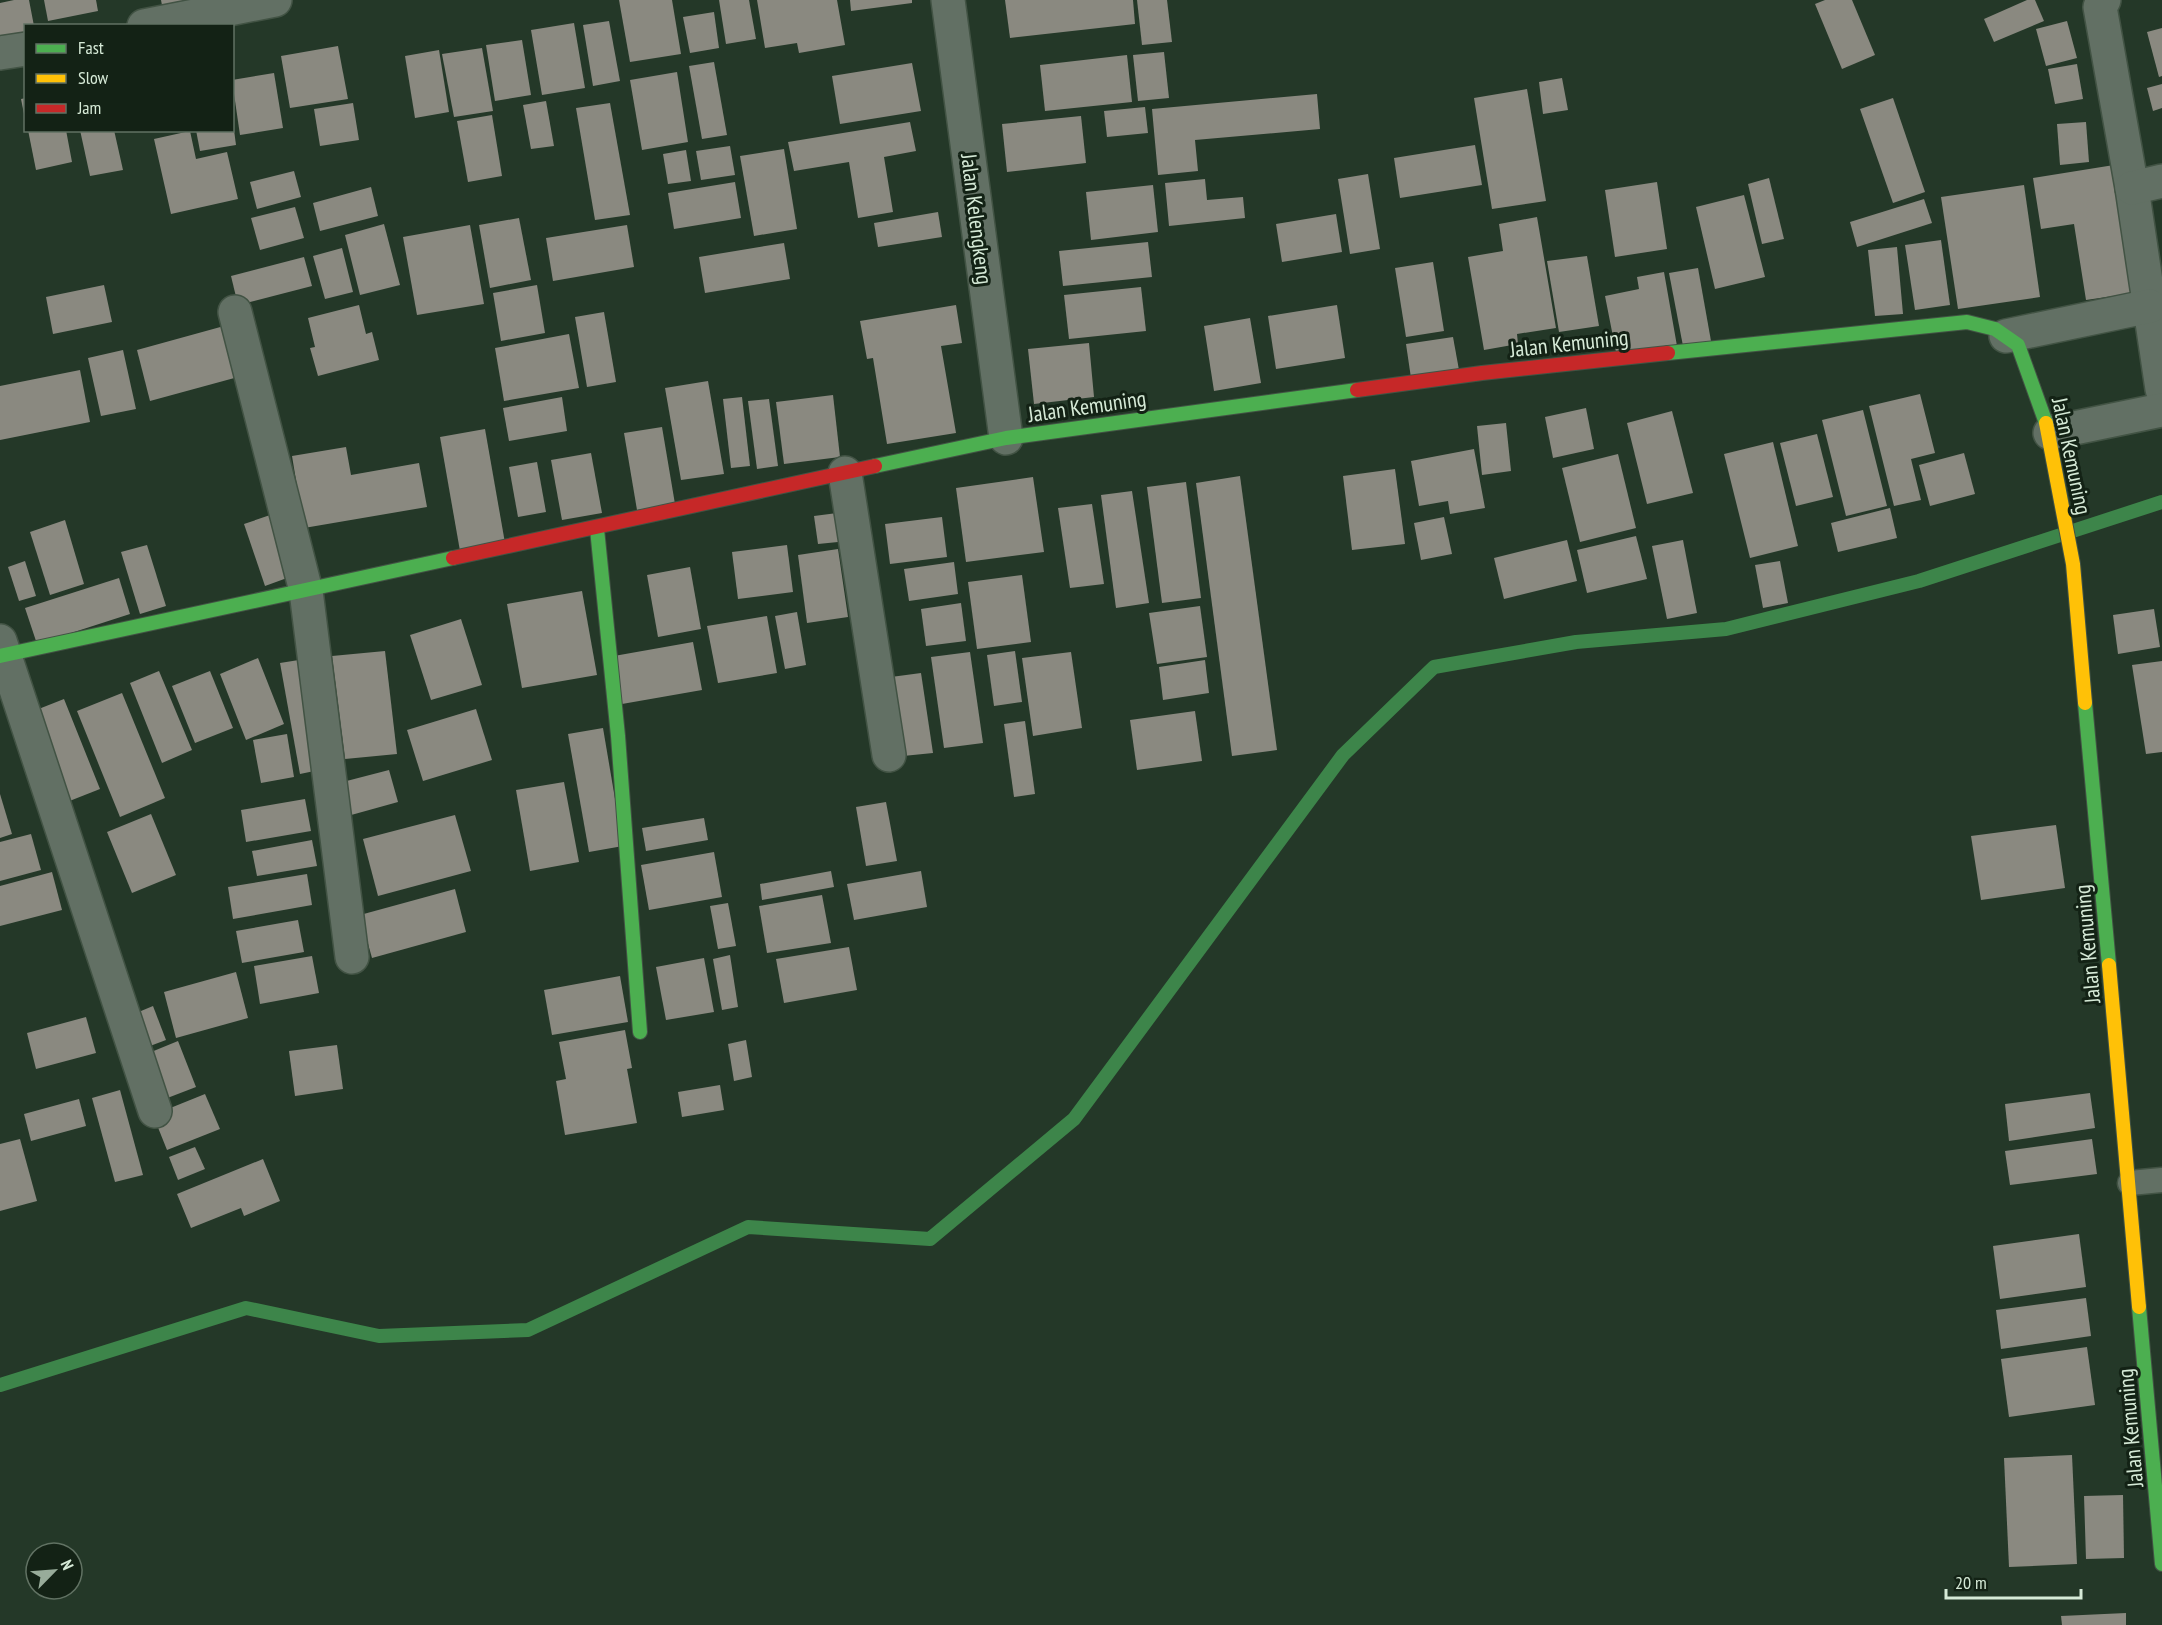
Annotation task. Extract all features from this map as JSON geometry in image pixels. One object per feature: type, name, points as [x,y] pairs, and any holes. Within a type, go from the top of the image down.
[{"type":"street","points":[[154,24],[275,0]]},
{"type":"street","name":"Jalan Kelengkeng","points":[[948,0],[1006,438]]},
{"type":"street","points":[[2104,0],[2100,7],[2147,185],[2150,306],[2162,389]]},
{"type":"street","points":[[0,53],[24,48]]},
{"type":"street","points":[[2006,336],[2150,306]]},
{"type":"street","points":[[235,312],[306,591],[352,957]]},
{"type":"street","name":"Jalan Kemuning","points":[[1,651],[306,591],[1006,438],[1482,373],[1967,322],[1995,328],[2018,345],[2050,433],[2060,502],[2073,564],[2130,1183],[2162,1564]]},
{"type":"street","points":[[2050,433],[2162,410]]},
{"type":"street","points":[[845,473],[889,755]]},
{"type":"street","points":[[597,529],[618,736],[640,1032]]},
{"type":"street","points":[[1,651],[155,1111]]},
{"type":"lane","points":[[2130,1183],[2162,1180]]},
{"type":"building","points":[[29,0],[34,24],[24,24],[24,42],[0,47],[0,3]]},
{"type":"building","points":[[44,0],[96,0],[98,11],[48,21]]},
{"type":"building","points":[[161,0],[201,0],[163,11]]},
{"type":"building","points":[[619,0],[672,0],[681,54],[630,62]]},
{"type":"building","points":[[719,0],[749,0],[756,39],[726,44]]},
{"type":"building","points":[[757,0],[837,0],[845,45],[799,53],[797,43],[765,48]]},
{"type":"building","points":[[850,0],[912,0],[912,3],[851,11]]},
{"type":"building","points":[[1005,0],[1133,0],[1135,24],[1010,38]]},
{"type":"building","points":[[1137,0],[1167,0],[1172,42],[1142,45]]},
{"type":"building","points":[[1825,0],[1852,0],[1875,55],[1842,69],[1815,4]]},
{"type":"building","points":[[2027,0],[2035,0],[2044,21],[1994,42],[1984,19]]},
{"type":"building","points":[[714,12],[719,48],[690,53],[683,17]]},
{"type":"building","points":[[609,21],[620,81],[593,86],[583,25]]},
{"type":"building","points":[[2067,21],[2077,58],[2046,66],[2036,29]]},
{"type":"building","points":[[574,23],[585,88],[542,95],[531,30]]},
{"type":"building","points":[[2162,28],[2162,76],[2159,77],[2147,32]]},
{"type":"building","points":[[522,40],[531,95],[495,101],[486,45]]},
{"type":"building","points":[[338,46],[348,99],[290,108],[281,56]]},
{"type":"building","points":[[482,48],[493,111],[454,117],[442,54]]},
{"type":"building","points":[[439,50],[449,112],[415,118],[405,56]]},
{"type":"building","points":[[1164,52],[1169,98],[1138,101],[1133,55]]},
{"type":"building","points":[[1127,55],[1132,102],[1045,111],[1040,65]]},
{"type":"building","points":[[714,62],[727,135],[702,139],[689,66]]},
{"type":"building","points":[[912,63],[921,111],[840,124],[832,76]]},
{"type":"building","points":[[2077,64],[2083,99],[2055,104],[2048,69]]},
{"type":"building","points":[[677,72],[688,142],[642,150],[630,80]]},
{"type":"building","points":[[274,73],[283,128],[240,135],[234,80]]},
{"type":"building","points":[[1562,78],[1568,110],[1543,114],[1539,82]]},
{"type":"building","points":[[2162,84],[2162,108],[2153,111],[2147,88]]},
{"type":"building","points":[[1527,89],[1546,201],[1492,209],[1474,98]]},
{"type":"building","points":[[1317,94],[1320,129],[1195,140],[1198,171],[1158,175],[1152,109]]},
{"type":"building","points":[[24,98],[24,114],[21,99]]},
{"type":"building","points":[[1893,98],[1925,192],[1893,203],[1860,109]]},
{"type":"building","points":[[546,101],[554,146],[531,149],[523,105]]},
{"type":"building","points":[[353,103],[359,140],[320,146],[314,109]]},
{"type":"building","points":[[610,103],[630,215],[595,220],[576,108]]},
{"type":"building","points":[[1145,107],[1148,133],[1107,137],[1104,111]]},
{"type":"building","points":[[492,115],[502,176],[468,182],[457,121]]},
{"type":"building","points":[[1081,116],[1086,163],[1007,172],[1002,124]]},
{"type":"building","points":[[910,122],[916,151],[884,157],[893,212],[858,218],[849,162],[794,171],[788,142]]},
{"type":"building","points":[[2086,122],[2089,162],[2060,165],[2057,124]]},
{"type":"building","points":[[234,130],[236,145],[200,151],[196,132],[234,132]]},
{"type":"building","points":[[28,132],[66,132],[72,162],[36,170]]},
{"type":"building","points":[[80,132],[114,132],[123,170],[90,176]]},
{"type":"building","points":[[190,132],[196,159],[227,152],[238,199],[171,214],[154,139]]},
{"type":"building","points":[[1475,145],[1482,185],[1400,198],[1394,158]]},
{"type":"building","points":[[730,146],[735,175],[701,180],[696,151]]},
{"type":"building","points":[[784,149],[797,229],[754,236],[740,156]]},
{"type":"building","points":[[686,150],[691,181],[668,184],[663,154]]},
{"type":"building","points":[[2114,165],[2134,293],[2086,300],[2074,224],[2041,229],[2033,178]]},
{"type":"building","points":[[294,171],[301,197],[257,209],[250,182]]},
{"type":"building","points":[[1368,174],[1380,249],[1350,254],[1338,179]]},
{"type":"building","points":[[1769,178],[1784,239],[1762,244],[1748,184]]},
{"type":"building","points":[[1205,179],[1207,200],[1243,197],[1245,218],[1169,226],[1165,183]]},
{"type":"building","points":[[735,182],[741,218],[674,229],[668,193]]},
{"type":"building","points":[[1657,182],[1667,249],[1615,257],[1605,190]]},
{"type":"building","points":[[1153,185],[1158,232],[1091,240],[1086,192]]},
{"type":"building","points":[[2024,185],[2040,297],[1958,309],[1941,197]]},
{"type":"building","points":[[371,187],[378,216],[320,231],[313,203]]},
{"type":"building","points":[[1744,195],[1765,277],[1715,289],[1696,207]]},
{"type":"building","points":[[1924,199],[1932,223],[1857,247],[1850,222]]},
{"type":"building","points":[[295,207],[304,238],[260,250],[251,218]]},
{"type":"building","points":[[938,212],[942,237],[878,247],[874,223]]},
{"type":"building","points":[[1336,214],[1342,252],[1282,262],[1276,224]]},
{"type":"building","points":[[1537,217],[1556,328],[1517,334],[1518,344],[1484,350],[1468,257],[1503,251],[1499,224]]},
{"type":"building","points":[[519,218],[531,280],[490,288],[479,225]]},
{"type":"building","points":[[384,224],[400,285],[360,295],[345,235]]},
{"type":"building","points":[[470,225],[484,304],[417,315],[403,237]]},
{"type":"building","points":[[627,225],[634,267],[553,281],[546,238]]},
{"type":"building","points":[[1941,240],[1950,305],[1915,310],[1905,245]]},
{"type":"building","points":[[1148,242],[1152,277],[1063,286],[1059,251]]},
{"type":"building","points":[[784,243],[790,279],[705,293],[699,257]]},
{"type":"building","points":[[1897,247],[1903,314],[1875,316],[1868,250]]},
{"type":"building","points":[[342,248],[353,292],[325,299],[313,256]]},
{"type":"building","points":[[1587,256],[1599,326],[1559,332],[1547,261]]},
{"type":"building","points":[[304,257],[312,286],[238,305],[231,276]]},
{"type":"building","points":[[1433,262],[1444,331],[1406,337],[1395,268]]},
{"type":"building","points":[[1698,268],[1711,341],[1683,346],[1669,273]]},
{"type":"building","points":[[1664,272],[1677,346],[1617,357],[1605,296],[1639,289],[1637,277]]},
{"type":"building","points":[[104,285],[112,322],[53,334],[46,297]]},
{"type":"building","points":[[537,285],[545,333],[501,341],[493,293]]},
{"type":"building","points":[[1141,287],[1146,331],[1069,339],[1064,295]]},
{"type":"building","points":[[359,305],[366,334],[372,332],[379,360],[318,376],[310,348],[315,347],[308,318]]},
{"type":"building","points":[[956,305],[962,343],[941,346],[956,433],[887,444],[873,358],[867,359],[860,321]]},
{"type":"building","points":[[1337,305],[1345,358],[1276,369],[1268,316]]},
{"type":"building","points":[[604,312],[616,382],[587,387],[575,317]]},
{"type":"building","points":[[1250,318],[1261,383],[1214,391],[1204,326]]},
{"type":"building","points":[[224,326],[238,377],[150,401],[137,350]]},
{"type":"building","points":[[569,334],[579,388],[504,401],[495,348]]},
{"type":"building","points":[[1453,337],[1459,370],[1411,378],[1406,344]]},
{"type":"building","points":[[1089,343],[1094,397],[1034,404],[1028,349]]},
{"type":"building","points":[[123,350],[136,409],[101,416],[88,358]]},
{"type":"building","points":[[80,370],[90,422],[0,440],[0,386]]},
{"type":"building","points":[[708,381],[724,474],[681,480],[665,388]]},
{"type":"building","points":[[1920,394],[1935,453],[1911,459],[1921,500],[1894,506],[1869,406]]},
{"type":"building","points":[[833,395],[840,457],[784,464],[776,402]]},
{"type":"building","points":[[562,397],[567,431],[509,441],[503,408]]},
{"type":"building","points":[[742,397],[750,466],[731,468],[723,399]]},
{"type":"building","points":[[769,399],[778,466],[757,469],[748,401]]},
{"type":"building","points":[[1586,408],[1594,449],[1553,458],[1545,417]]},
{"type":"building","points":[[1863,410],[1887,506],[1846,516],[1822,420]]},
{"type":"building","points":[[1672,411],[1693,493],[1647,504],[1627,423]]},
{"type":"building","points":[[1506,423],[1511,471],[1482,475],[1477,426]]},
{"type":"building","points":[[662,427],[675,504],[637,510],[624,433]]},
{"type":"building","points":[[485,429],[505,543],[460,551],[440,437]]},
{"type":"building","points":[[1817,434],[1833,497],[1796,506],[1780,443]]},
{"type":"building","points":[[1773,442],[1798,546],[1750,558],[1724,454]]},
{"type":"building","points":[[346,447],[351,475],[419,463],[427,507],[304,528],[292,456]]},
{"type":"building","points":[[1474,449],[1485,508],[1450,514],[1448,501],[1419,506],[1411,461]]},
{"type":"building","points":[[591,453],[602,513],[562,520],[551,460]]},
{"type":"building","points":[[1964,453],[1975,494],[1930,506],[1919,465]]},
{"type":"building","points":[[1618,454],[1636,528],[1580,542],[1562,468]]},
{"type":"building","points":[[537,462],[546,512],[518,517],[509,467]]},
{"type":"building","points":[[1395,469],[1405,544],[1352,550],[1343,476]]},
{"type":"building","points":[[1240,476],[1277,750],[1232,756],[1196,483]]},
{"type":"building","points":[[1033,477],[1044,552],[966,562],[956,488]]},
{"type":"building","points":[[1186,482],[1201,598],[1162,603],[1147,487]]},
{"type":"building","points":[[1132,491],[1149,603],[1116,608],[1101,495]]},
{"type":"building","points":[[1092,504],[1104,584],[1070,588],[1058,508]]},
{"type":"building","points":[[1890,508],[1897,538],[1838,552],[1831,523]]},
{"type":"building","points":[[845,512],[848,541],[818,544],[814,516]]},
{"type":"building","points":[[276,513],[298,574],[265,586],[244,524]]},
{"type":"building","points":[[942,517],[947,557],[890,564],[885,524]]},
{"type":"building","points":[[1444,517],[1452,554],[1421,560],[1414,523]]},
{"type":"building","points":[[65,520],[84,584],[50,595],[30,532]]},
{"type":"building","points":[[1636,536],[1647,579],[1587,593],[1577,550]]},
{"type":"building","points":[[1567,540],[1577,581],[1504,599],[1494,558]]},
{"type":"building","points":[[1683,540],[1697,613],[1667,619],[1652,546]]},
{"type":"building","points":[[147,545],[166,606],[140,614],[121,552]]},
{"type":"building","points":[[787,545],[793,592],[738,599],[732,552]]},
{"type":"building","points":[[838,549],[848,617],[807,623],[798,555]]},
{"type":"building","points":[[25,561],[36,596],[19,601],[8,567]]},
{"type":"building","points":[[1780,561],[1788,603],[1763,608],[1755,565]]},
{"type":"building","points":[[954,562],[958,594],[909,601],[904,569]]},
{"type":"building","points":[[690,567],[701,629],[658,637],[647,575]]},
{"type":"building","points":[[1022,575],[1031,642],[977,649],[968,582]]},
{"type":"building","points":[[119,578],[130,614],[37,644],[25,608]]},
{"type":"building","points":[[582,591],[597,675],[522,688],[507,604]]},
{"type":"building","points":[[961,603],[966,641],[926,646],[921,609]]},
{"type":"building","points":[[1200,606],[1207,657],[1157,664],[1149,613]]},
{"type":"building","points":[[2154,609],[2160,647],[2118,654],[2113,615]]},
{"type":"building","points":[[797,612],[806,665],[785,669],[775,616]]},
{"type":"building","points":[[767,616],[777,673],[718,683],[707,626]]},
{"type":"building","points":[[461,619],[482,685],[431,700],[410,635]]},
{"type":"building","points":[[693,642],[702,690],[622,704],[614,656]]},
{"type":"building","points":[[385,651],[397,754],[345,759],[332,656]]},
{"type":"building","points":[[1015,651],[1022,702],[994,706],[987,655]]},
{"type":"building","points":[[970,652],[983,743],[944,748],[931,657]]},
{"type":"building","points":[[1071,652],[1082,728],[1033,736],[1022,658]]},
{"type":"building","points":[[258,658],[284,724],[246,740],[220,674]]},
{"type":"building","points":[[305,659],[324,769],[300,774],[280,663]]},
{"type":"building","points":[[1205,660],[1209,693],[1163,700],[1159,667]]},
{"type":"building","points":[[2162,661],[2162,752],[2146,754],[2132,665]]},
{"type":"building","points":[[159,671],[192,750],[162,763],[130,683]]},
{"type":"building","points":[[210,671],[233,728],[195,743],[172,686]]},
{"type":"building","points":[[921,673],[933,753],[903,756],[891,677]]},
{"type":"building","points":[[122,693],[165,798],[120,817],[77,711]]},
{"type":"building","points":[[64,699],[100,789],[67,802],[31,712]]},
{"type":"building","points":[[476,709],[492,760],[423,781],[407,730]]},
{"type":"building","points":[[1195,711],[1202,761],[1137,770],[1130,720]]},
{"type":"building","points":[[1025,721],[1035,794],[1014,797],[1004,724]]},
{"type":"building","points":[[603,728],[623,846],[589,852],[568,734]]},
{"type":"building","points":[[287,734],[294,777],[261,783],[253,740]]},
{"type":"building","points":[[389,770],[398,802],[344,817],[335,784]]},
{"type":"building","points":[[564,782],[579,862],[530,871],[516,790]]},
{"type":"building","points":[[0,794],[12,834],[0,838]]},
{"type":"building","points":[[305,799],[311,831],[246,842],[241,810]]},
{"type":"building","points":[[886,802],[897,861],[866,866],[856,807]]},
{"type":"building","points":[[151,814],[176,875],[132,893],[107,832]]},
{"type":"building","points":[[455,815],[471,871],[378,896],[363,839]]},
{"type":"building","points":[[704,818],[708,840],[646,851],[642,828]]},
{"type":"building","points":[[2056,825],[2065,888],[1981,900],[1971,836]]},
{"type":"building","points":[[31,834],[41,870],[0,881],[0,842]]},
{"type":"building","points":[[312,840],[317,866],[257,876],[252,851]]},
{"type":"building","points":[[714,852],[722,897],[649,910],[641,865]]},
{"type":"building","points":[[831,871],[834,887],[762,900],[760,884]]},
{"type":"building","points":[[921,871],[927,907],[854,920],[847,884]]},
{"type":"building","points":[[52,872],[62,910],[0,926],[0,886]]},
{"type":"building","points":[[307,874],[312,905],[233,919],[228,887]]},
{"type":"building","points":[[455,889],[466,932],[372,958],[360,915]]},
{"type":"building","points":[[822,895],[831,943],[767,953],[759,906]]},
{"type":"building","points":[[728,903],[736,946],[718,949],[710,906]]},
{"type":"building","points":[[298,920],[304,952],[242,963],[236,931]]},
{"type":"building","points":[[849,947],[857,990],[784,1003],[776,959]]},
{"type":"building","points":[[730,955],[738,1007],[722,1010],[713,959]]},
{"type":"building","points":[[312,956],[319,993],[260,1004],[254,966]]},
{"type":"building","points":[[704,958],[714,1012],[666,1020],[656,967]]},
{"type":"building","points":[[236,972],[248,1018],[176,1038],[164,992]]},
{"type":"building","points":[[620,976],[628,1022],[552,1035],[544,990]]},
{"type":"building","points":[[153,1006],[166,1040],[142,1049],[129,1016]]},
{"type":"building","points":[[86,1017],[96,1053],[36,1069],[27,1033]]},
{"type":"building","points":[[625,1030],[632,1068],[627,1069],[637,1123],[565,1135],[556,1081],[566,1079],[559,1042]]},
{"type":"building","points":[[746,1040],[752,1077],[734,1081],[728,1044]]},
{"type":"building","points":[[178,1041],[196,1087],[157,1102],[139,1057]]},
{"type":"building","points":[[337,1045],[343,1089],[295,1096],[289,1051]]},
{"type":"building","points":[[720,1085],[724,1110],[682,1117],[678,1092]]},
{"type":"building","points":[[120,1090],[143,1175],[115,1182],[92,1098]]},
{"type":"building","points":[[2090,1093],[2095,1128],[2009,1141],[2005,1104]]},
{"type":"building","points":[[205,1094],[220,1129],[167,1150],[153,1115]]},
{"type":"building","points":[[79,1099],[86,1126],[31,1141],[24,1114]]},
{"type":"building","points":[[20,1139],[37,1201],[0,1211],[0,1144]]},
{"type":"building","points":[[2092,1139],[2097,1174],[2010,1185],[2005,1151]]},
{"type":"building","points":[[195,1147],[205,1169],[178,1180],[169,1157]]},
{"type":"building","points":[[263,1159],[280,1201],[244,1216],[241,1208],[191,1228],[177,1194]]},
{"type":"building","points":[[2079,1234],[2086,1287],[2000,1299],[1993,1246]]},
{"type":"building","points":[[2086,1298],[2091,1336],[2001,1349],[1996,1310]]},
{"type":"building","points":[[2087,1347],[2095,1405],[2009,1417],[2001,1359]]},
{"type":"building","points":[[2072,1455],[2077,1564],[2009,1567],[2004,1458]]},
{"type":"building","points":[[2123,1495],[2124,1558],[2086,1559],[2084,1496]]},
{"type":"building","points":[[2126,1613],[2126,1625],[2062,1625],[2061,1616]]},
{"type":"waterway","points":[[0,1385],[246,1308],[379,1336],[528,1330],[748,1227],[930,1239],[1074,1119],[1343,755],[1434,667],[1576,642],[1726,629],[1919,581],[2162,502]]},
{"type":"traffic: fast","points":[[1668,353],[1967,322],[1995,329],[2018,345],[2046,423]]},
{"type":"traffic: fast","points":[[875,466],[1006,438],[1357,390]]},
{"type":"traffic: fast","points":[[597,529],[618,736],[640,1032]]},
{"type":"traffic: fast","points":[[0,656],[453,558]]},
{"type":"traffic: fast","points":[[2085,703],[2109,965]]},
{"type":"traffic: fast","points":[[2139,1307],[2162,1564]]},
{"type":"traffic: slow","points":[[2046,423],[2073,564],[2085,703]]},
{"type":"traffic: slow","points":[[2109,965],[2139,1307]]},
{"type":"traffic: jam","points":[[1357,390],[1482,373],[1668,353]]},
{"type":"traffic: jam","points":[[453,558],[875,466]]}]
